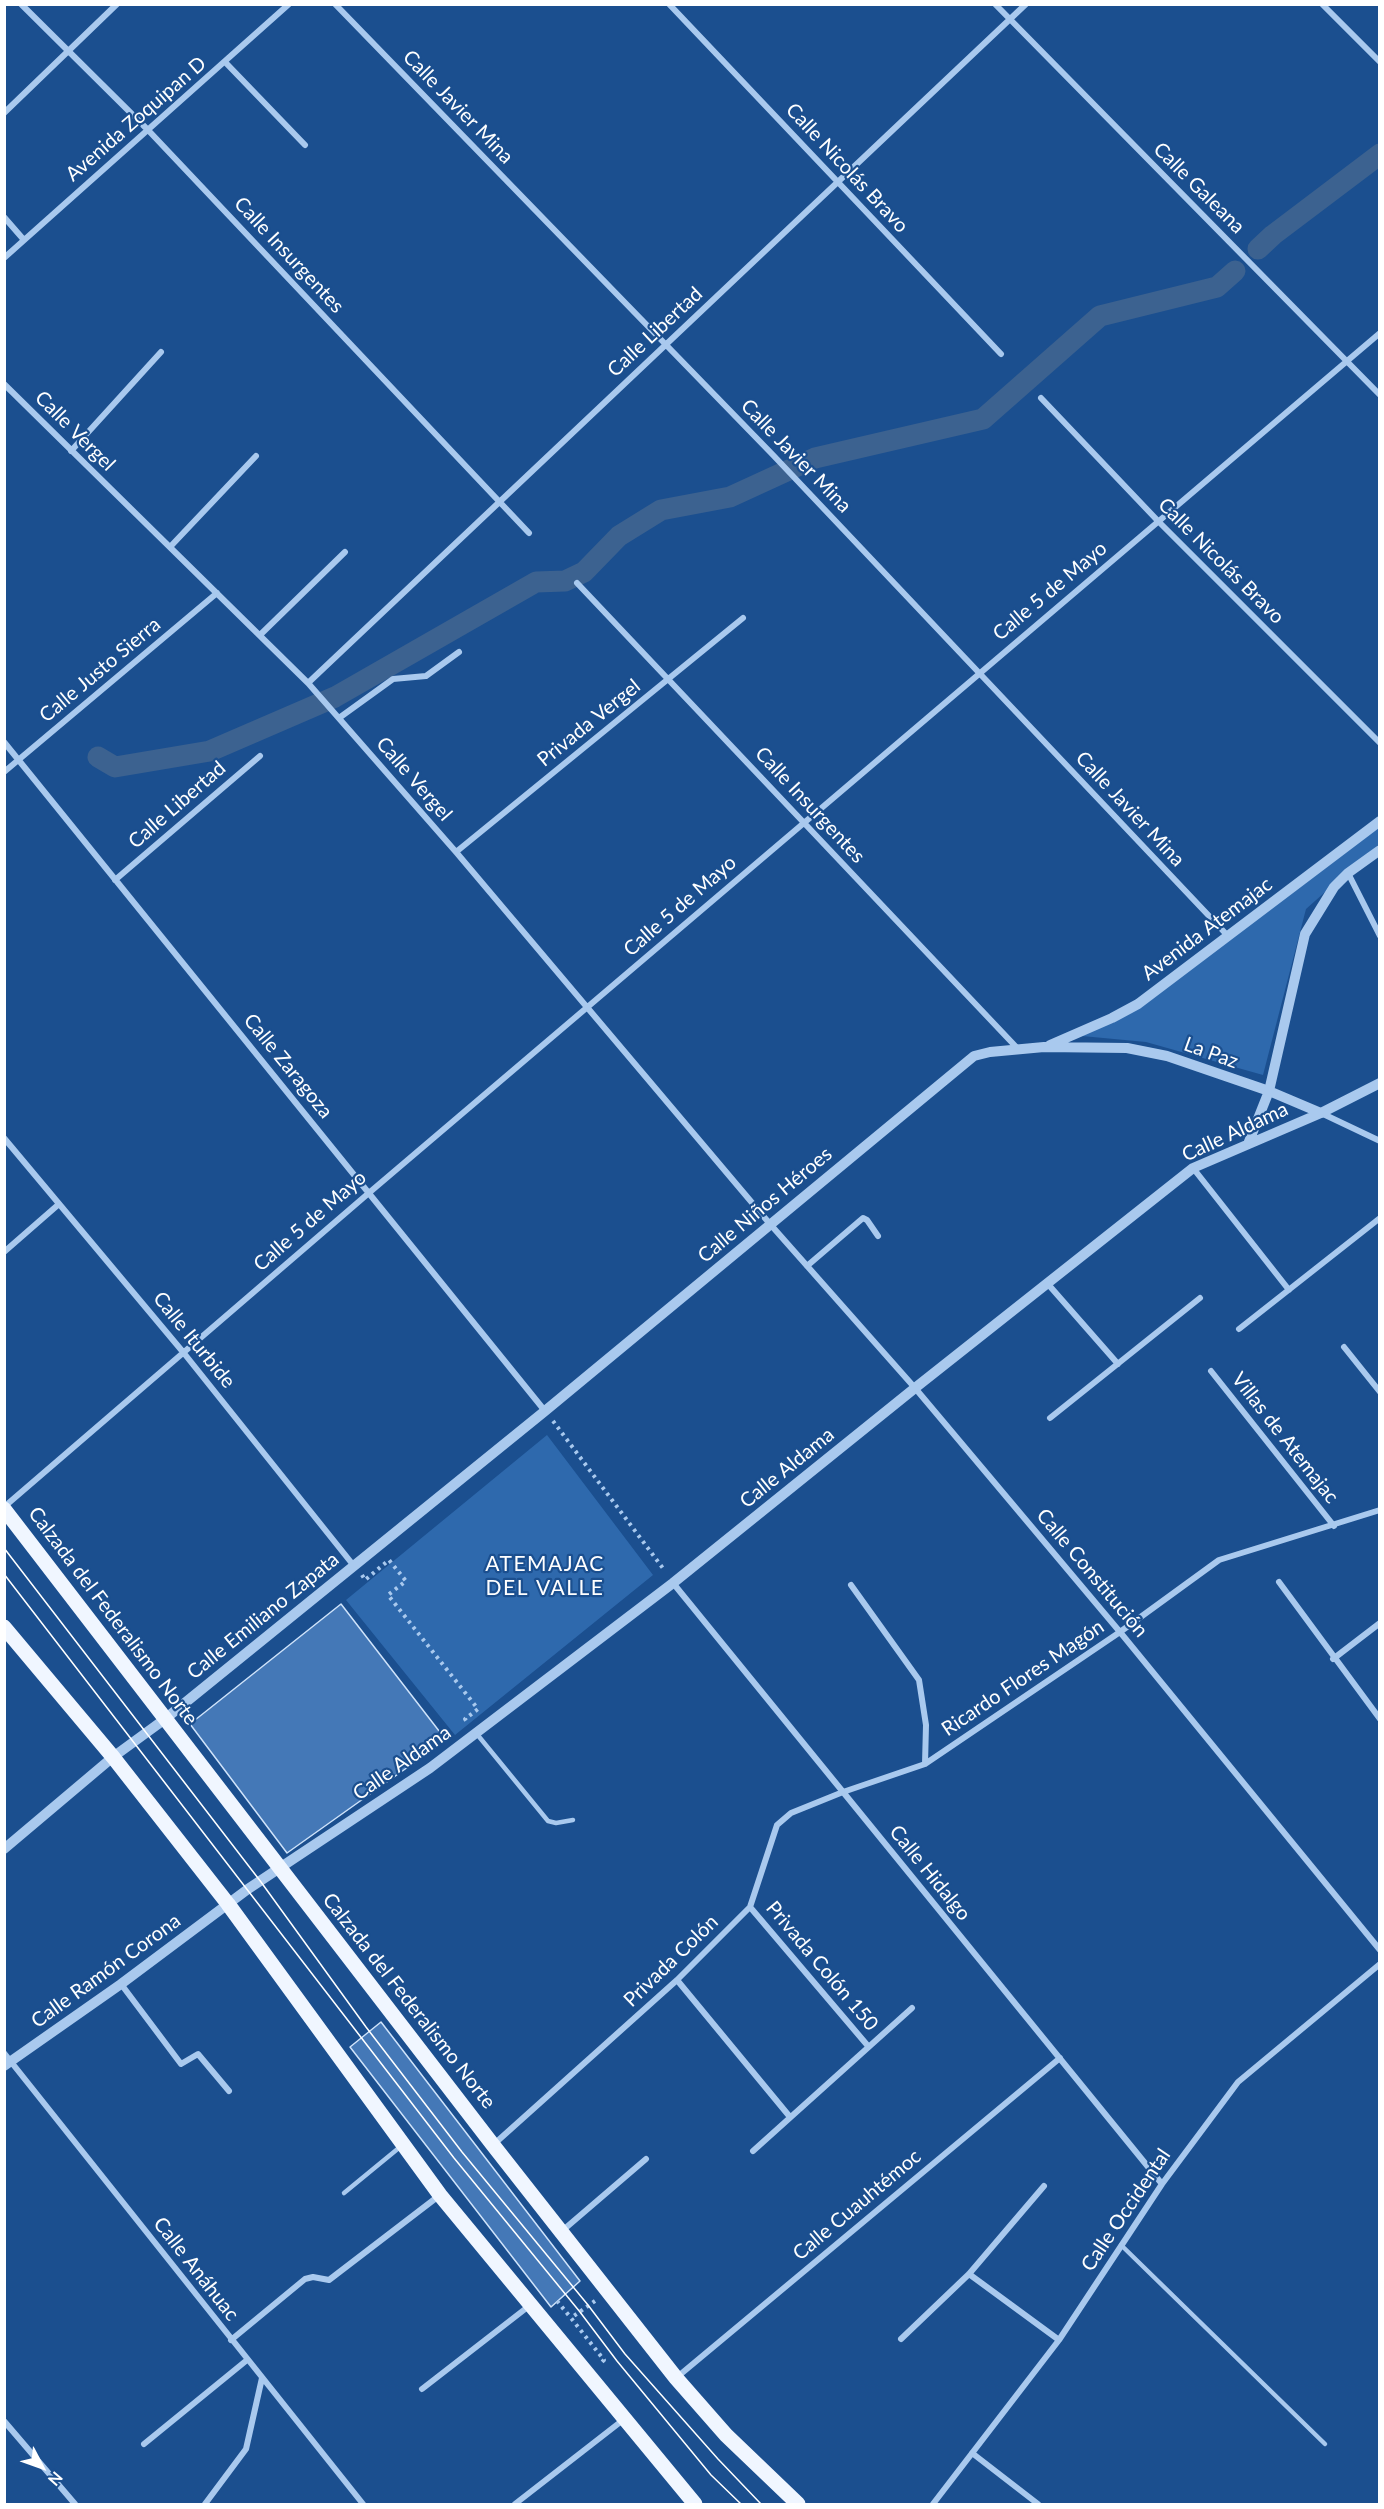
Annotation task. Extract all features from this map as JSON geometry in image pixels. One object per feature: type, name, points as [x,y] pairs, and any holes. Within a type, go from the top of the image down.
[{"type":"main road","name":"Calzada del Federalismo Norte","points":[[4,1508],[676,2378],[726,2435],[798,2505]]},
{"type":"main road","points":[[4,1627],[113,1756],[228,1904],[440,2195],[695,2505]]},
{"type":"street","name":"Calle Insurgentes","points":[[21,4],[148,130],[529,533]]},
{"type":"street","points":[[4,113],[117,4]]},
{"type":"street","name":"Avenida Zoquipan D","points":[[4,258],[289,4]]},
{"type":"street","name":"Calle Javier Mina","points":[[335,4],[773,455],[1228,936]]},
{"type":"street","name":"Calle Nicolás Bravo","points":[[669,4],[1000,354]]},
{"type":"street","name":"Calle Galeana","points":[[995,4],[1380,395]]},
{"type":"street","name":"Calle Libertad","points":[[308,682],[1026,4]]},
{"type":"street","points":[[1322,4],[1380,62]]},
{"type":"street","points":[[225,62],[305,145]]},
{"type":"street","points":[[4,217],[24,240]]},
{"type":"street","name":"Calle 5 de Mayo","points":[[4,1508],[803,822],[1380,333]]},
{"type":"street","points":[[71,451],[161,352]]},
{"type":"street","name":"Calle Vergel","points":[[4,384],[308,682],[456,852],[770,1224]]},
{"type":"street","name":"Calle Nicolás Bravo","points":[[1041,398],[1158,521],[1380,743]]},
{"type":"street","points":[[170,547],[256,456]]},
{"type":"street","points":[[260,635],[345,552]]},
{"type":"street","name":"Calle Insurgentes","points":[[577,583],[1019,1050]]},
{"type":"street","name":"Calle Justo Sierra","points":[[4,772],[217,593]]},
{"type":"street","name":"Privada Vergel","points":[[456,852],[743,618]]},
{"type":"street","points":[[337,715],[393,679],[426,676],[459,652]]},
{"type":"street","name":"Calle Zaragoza","points":[[4,742],[545,1411]]},
{"type":"street","name":"Calle Libertad","points":[[115,880],[260,756]]},
{"type":"street","name":"Avenida Atemajac","points":[[1044,1047],[1112,1018],[1138,1004],[1380,821]]},
{"type":"street","points":[[1248,1144],[1269,1091],[1305,934],[1323,902],[1348,873],[1380,850]]},
{"type":"street","points":[[1348,873],[1380,936]]},
{"type":"street","name":"La Paz","points":[[1019,1050],[1044,1047],[1126,1048],[1167,1056],[1269,1091],[1380,1141]]},
{"type":"street","name":"Calle Niños Héroes","points":[[545,1411],[974,1056],[990,1052],[1019,1050]]},
{"type":"street","name":"Calle Aldama","points":[[228,1904],[430,1768],[673,1583],[1193,1168],[1320,1113],[1380,1083]]},
{"type":"street","name":"Calle Iturbide","points":[[4,1138],[183,1352],[354,1566]]},
{"type":"street","points":[[1193,1168],[1289,1290]]},
{"type":"street","points":[[4,1252],[59,1203]]},
{"type":"street","points":[[807,1266],[863,1218],[878,1236]]},
{"type":"street","points":[[1239,1329],[1380,1218]]},
{"type":"street","name":"Calle Constitución","points":[[770,1224],[915,1388],[1120,1632],[1380,1950]]},
{"type":"street","points":[[1047,1283],[1118,1364]]},
{"type":"street","points":[[1050,1418],[1200,1298]]},
{"type":"street","points":[[1344,1347],[1380,1392]]},
{"type":"street","name":"Villas de Atemajac","points":[[1210,1371],[1334,1526]]},
{"type":"street","name":"Calle Emiliano Zapata","points":[[4,1849],[113,1756],[165,1719],[545,1411]]},
{"type":"street","name":"Ricardo Flores Magón","points":[[843,1792],[925,1764],[1120,1632],[1219,1560],[1380,1510]]},
{"type":"street","points":[[1279,1582],[1333,1659],[1380,1719]]},
{"type":"street","name":"Calle Hidalgo","points":[[673,1583],[1162,2184]]},
{"type":"street","points":[[851,1585],[920,1680],[927,1725],[925,1764]]},
{"type":"street","points":[[1333,1659],[1380,1623]]},
{"type":"street","name":"Privada Colón","points":[[494,2145],[677,1980],[750,1907],[777,1825],[791,1813],[843,1792]]},
{"type":"street","name":"Calle Ramón Corona","points":[[7,2060],[121,1984],[228,1904]]},
{"type":"street","name":"Privada Colón 150","points":[[750,1907],[868,2046]]},
{"type":"street","name":"Calle Occidental","points":[[933,2505],[1059,2340],[1162,2184],[1238,2082],[1380,1964]]},
{"type":"street","points":[[677,1980],[790,2117]]},
{"type":"street","points":[[121,1984],[181,2064],[198,2054],[229,2091]]},
{"type":"street","name":"Privada Colón 150","points":[[753,2151],[912,2008]]},
{"type":"street","name":"Calle Cuauhtémoc","points":[[676,2378],[1060,2058]]},
{"type":"street","name":"Calle Anáhuac","points":[[7,2060],[363,2505]]},
{"type":"street","points":[[561,2232],[646,2159]]},
{"type":"street","points":[[901,2339],[969,2274],[1044,2186]]},
{"type":"street","points":[[231,2340],[305,2279],[313,2277],[329,2280],[440,2195]]},
{"type":"street","points":[[969,2274],[1059,2340]]},
{"type":"street","points":[[422,2390],[530,2305]]},
{"type":"street","points":[[144,2444],[247,2360]]},
{"type":"street","points":[[205,2505],[246,2449],[262,2378]]},
{"type":"street","points":[[515,2505],[625,2418]]},
{"type":"street","points":[[4,2421],[75,2505]]},
{"type":"street","points":[[972,2453],[1038,2505]]},
{"type":"lane","points":[[476,1733],[548,1821],[556,1823],[573,1820]]},
{"type":"lane","points":[[344,2193],[402,2145]]},
{"type":"lane","points":[[1121,2246],[1325,2444]]},
{"type":"path","points":[[545,1411],[673,1583]]},
{"type":"path","points":[[379,1568],[389,1560],[406,1581],[388,1595],[478,1709],[465,1719],[476,1733]]},
{"type":"path","points":[[571,2318],[594,2300],[601,2310]]},
{"type":"path","points":[[557,2301],[604,2360],[589,2374]]},
{"type":"shaded area","points":[[1379,824],[1379,844],[1306,909],[1263,1075],[1146,1042],[1082,1036],[1137,1008]]},
{"type":"shaded area","points":[[547,1435],[653,1575],[455,1735],[346,1600]]},
{"type":"building","points":[[341,1604],[446,1740],[287,1853],[190,1724]]},
{"type":"building","points":[[381,2022],[580,2281],[551,2307],[350,2047]]},
{"type":"waterway","points":[[1258,249],[1273,235],[1380,154]]},
{"type":"waterway","points":[[98,757],[115,767],[210,751],[335,697],[536,582],[565,581],[584,572],[619,536],[661,510],[730,497],[815,458],[983,419],[1100,316],[1217,287],[1235,271]]},
{"type":"tram line","points":[[4,1548],[261,1882],[366,2027],[462,2152],[588,2305],[625,2354],[761,2504]]},
{"type":"tram line","points":[[4,1574],[454,2158],[711,2475],[741,2504]]},
{"type":"district","name":"ATEMAJAC DEL VALLE","points":[[545,1576]]}]
